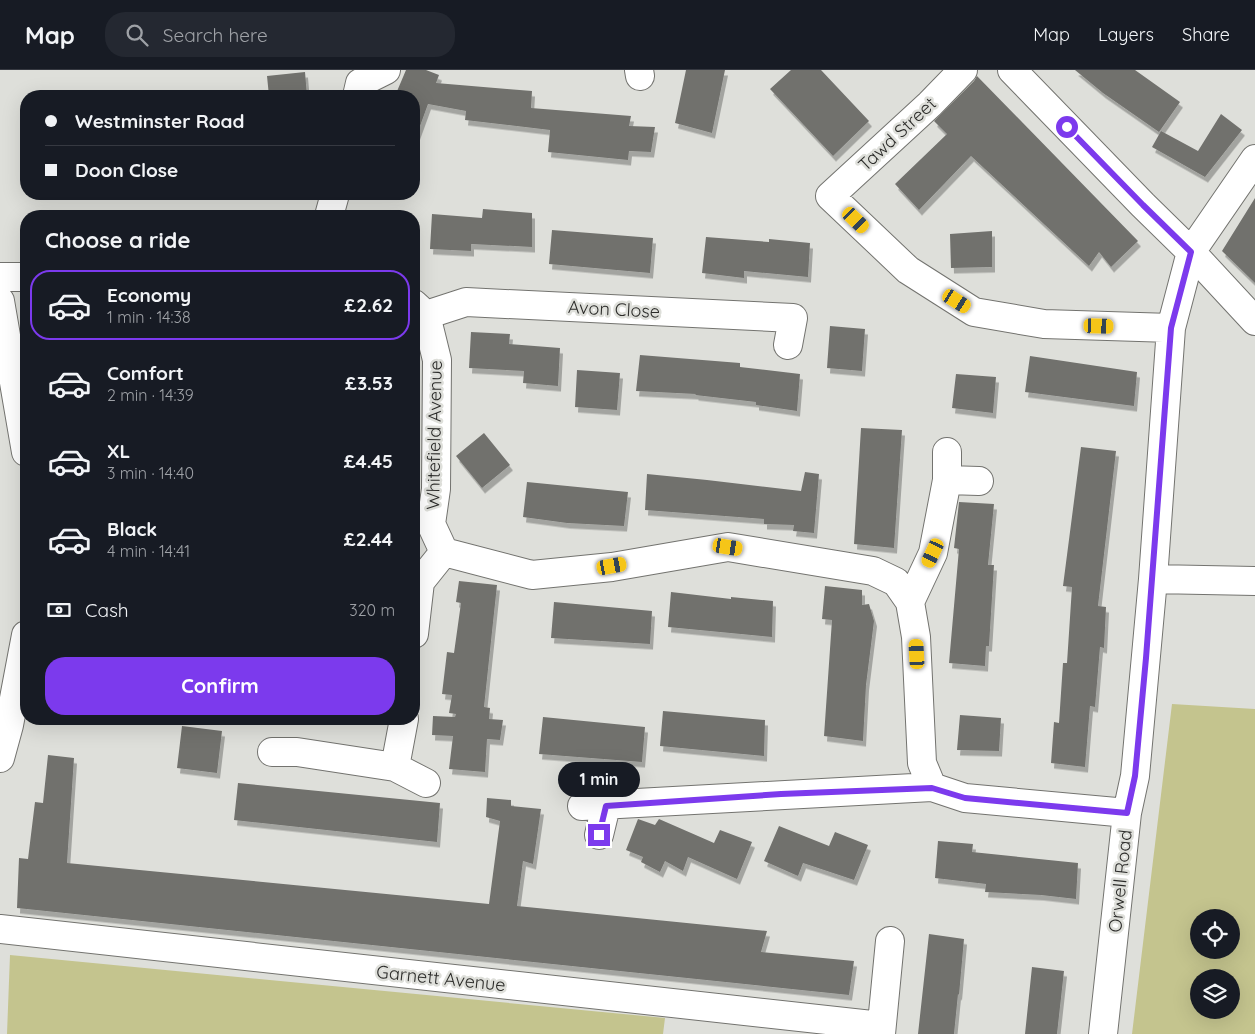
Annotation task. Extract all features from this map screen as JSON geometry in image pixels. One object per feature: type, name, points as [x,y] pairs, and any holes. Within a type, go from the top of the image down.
[{"type":"street","points":[[353,83],[386,70]]},
{"type":"street","name":"Tawd Street","points":[[963,70],[930,104],[830,196],[908,270],[974,312],[1044,324],[1171,328]]},
{"type":"street","points":[[1012,70],[1191,252],[1255,321]]},
{"type":"street","name":"Orwell Road","points":[[1103,1034],[1127,813],[1135,776],[1153,579],[1171,328],[1191,252],[1255,159]]},
{"type":"street","points":[[0,277],[20,277]]},
{"type":"street","points":[[0,301],[9,403],[20,435]]},
{"type":"street","name":"Avon Close","points":[[420,310],[466,302],[793,318],[788,345]]},
{"type":"street","name":"Whitefield Avenue","points":[[420,310],[437,360],[436,489],[431,524],[444,552]]},
{"type":"street","points":[[910,602],[933,553],[947,480],[947,452]]},
{"type":"street","points":[[947,480],[979,481]]},
{"type":"street","points":[[420,582],[444,552],[532,575],[612,566],[728,547],[873,571],[896,582],[910,602],[916,637],[922,763],[932,788]]},
{"type":"street","points":[[1153,579],[1255,581]]},
{"type":"street","points":[[0,758],[9,725],[20,667]]},
{"type":"street","points":[[395,767],[403,725]]},
{"type":"street","points":[[287,744],[395,767],[426,783]]},
{"type":"street","points":[[599,835],[594,806],[781,794],[932,788],[965,798],[1127,813]]},
{"type":"street","name":"Garnett Avenue","points":[[0,929],[881,1030]]},
{"type":"street","points":[[881,1030],[890,941]]},
{"type":"green space","points":[[1172,704],[1255,709],[1255,1034],[1132,1034]]},
{"type":"green space","points":[[10,955],[665,1018],[663,1034],[7,1034]]},
{"type":"building","points":[[406,70],[426,70],[439,75],[436,83],[532,91],[531,108],[631,116],[629,126],[655,127],[651,152],[629,151],[628,160],[548,152],[550,130],[465,120],[466,111],[428,104],[420,126],[420,90],[398,90]]},
{"type":"building","points":[[686,70],[725,70],[712,133],[675,123]]},
{"type":"building","points":[[791,70],[821,70],[869,121],[833,156],[770,89]]},
{"type":"building","points":[[1075,70],[1135,70],[1180,102],[1159,132],[1103,93]]},
{"type":"building","points":[[305,72],[306,90],[268,90],[267,76]]},
{"type":"building","points":[[977,76],[1138,241],[1111,267],[1099,252],[1089,266],[971,156],[919,210],[895,184],[947,134],[934,121]]},
{"type":"building","points":[[1221,114],[1242,130],[1205,177],[1152,147],[1161,131],[1198,151]]},
{"type":"building","points":[[1255,198],[1255,283],[1222,251]]},
{"type":"building","points":[[483,209],[532,213],[532,247],[471,244],[471,251],[430,249],[432,214],[482,218]]},
{"type":"building","points":[[552,230],[653,238],[650,273],[549,264]]},
{"type":"building","points":[[992,231],[992,267],[951,268],[950,234]]},
{"type":"building","points":[[706,237],[769,242],[769,239],[810,243],[808,277],[744,271],[744,278],[702,273]]},
{"type":"building","points":[[830,326],[865,329],[862,371],[827,368]]},
{"type":"building","points":[[471,332],[510,334],[509,344],[560,348],[558,386],[523,383],[524,371],[469,368]]},
{"type":"building","points":[[640,355],[740,363],[740,367],[800,374],[797,411],[756,405],[756,402],[696,394],[636,391]]},
{"type":"building","points":[[1030,356],[1137,372],[1134,406],[1025,392]]},
{"type":"building","points":[[577,370],[620,373],[617,410],[575,407]]},
{"type":"building","points":[[956,374],[996,377],[993,413],[952,408]]},
{"type":"building","points":[[861,428],[902,430],[894,548],[854,544]]},
{"type":"building","points":[[484,433],[510,465],[482,488],[456,456]]},
{"type":"building","points":[[1081,447],[1116,451],[1098,606],[1106,607],[1104,648],[1100,647],[1095,707],[1090,706],[1085,767],[1051,763],[1054,722],[1059,723],[1063,663],[1067,663],[1072,587],[1063,586]]},
{"type":"building","points":[[805,472],[819,474],[814,533],[793,531],[794,525],[764,524],[764,519],[645,510],[647,474],[801,491]]},
{"type":"building","points":[[527,482],[628,492],[624,526],[567,523],[523,517]]},
{"type":"building","points":[[959,502],[994,504],[988,565],[994,565],[989,646],[986,646],[985,666],[949,663],[959,549],[954,548]]},
{"type":"building","points":[[459,581],[497,585],[484,707],[490,708],[489,719],[503,720],[500,740],[487,739],[485,772],[449,769],[453,736],[432,735],[433,716],[455,717],[456,714],[449,713],[452,695],[442,694],[447,652],[454,653],[461,603],[456,602]]},
{"type":"building","points":[[825,586],[862,590],[862,605],[869,604],[874,621],[866,685],[863,741],[824,736],[832,620],[822,619]]},
{"type":"building","points":[[671,592],[731,599],[731,597],[773,601],[772,637],[668,627]]},
{"type":"building","points":[[554,602],[652,611],[650,644],[551,638]]},
{"type":"building","points":[[663,711],[765,720],[764,756],[660,746]]},
{"type":"building","points":[[960,715],[1001,718],[999,751],[957,750]]},
{"type":"building","points":[[543,717],[645,727],[642,762],[539,754]]},
{"type":"building","points":[[182,726],[222,731],[217,773],[177,768]]},
{"type":"building","points":[[48,755],[74,758],[67,863],[489,904],[500,821],[486,817],[487,798],[511,800],[511,806],[541,809],[533,864],[523,861],[517,906],[767,931],[761,952],[854,961],[849,995],[17,908],[19,858],[28,859],[35,802],[43,803]]},
{"type":"building","points":[[238,783],[440,803],[437,842],[234,820]]},
{"type":"building","points":[[638,819],[655,825],[659,819],[714,843],[720,830],[752,842],[737,879],[688,857],[683,871],[665,861],[660,872],[641,862],[643,857],[626,850]]},
{"type":"building","points":[[779,826],[829,846],[835,832],[868,845],[854,880],[803,863],[798,876],[764,861]]},
{"type":"building","points":[[938,841],[973,844],[972,852],[1078,863],[1076,899],[985,892],[986,884],[935,878]]},
{"type":"building","points":[[929,934],[964,939],[954,1034],[918,1034]]},
{"type":"building","points":[[1032,967],[1064,971],[1057,1034],[1025,1034]]},
{"type":"route","points":[[599,835],[606,806],[781,794],[932,788],[965,798],[1127,813],[1135,776],[1146,658],[1171,328],[1191,252],[1067,127]]}]
